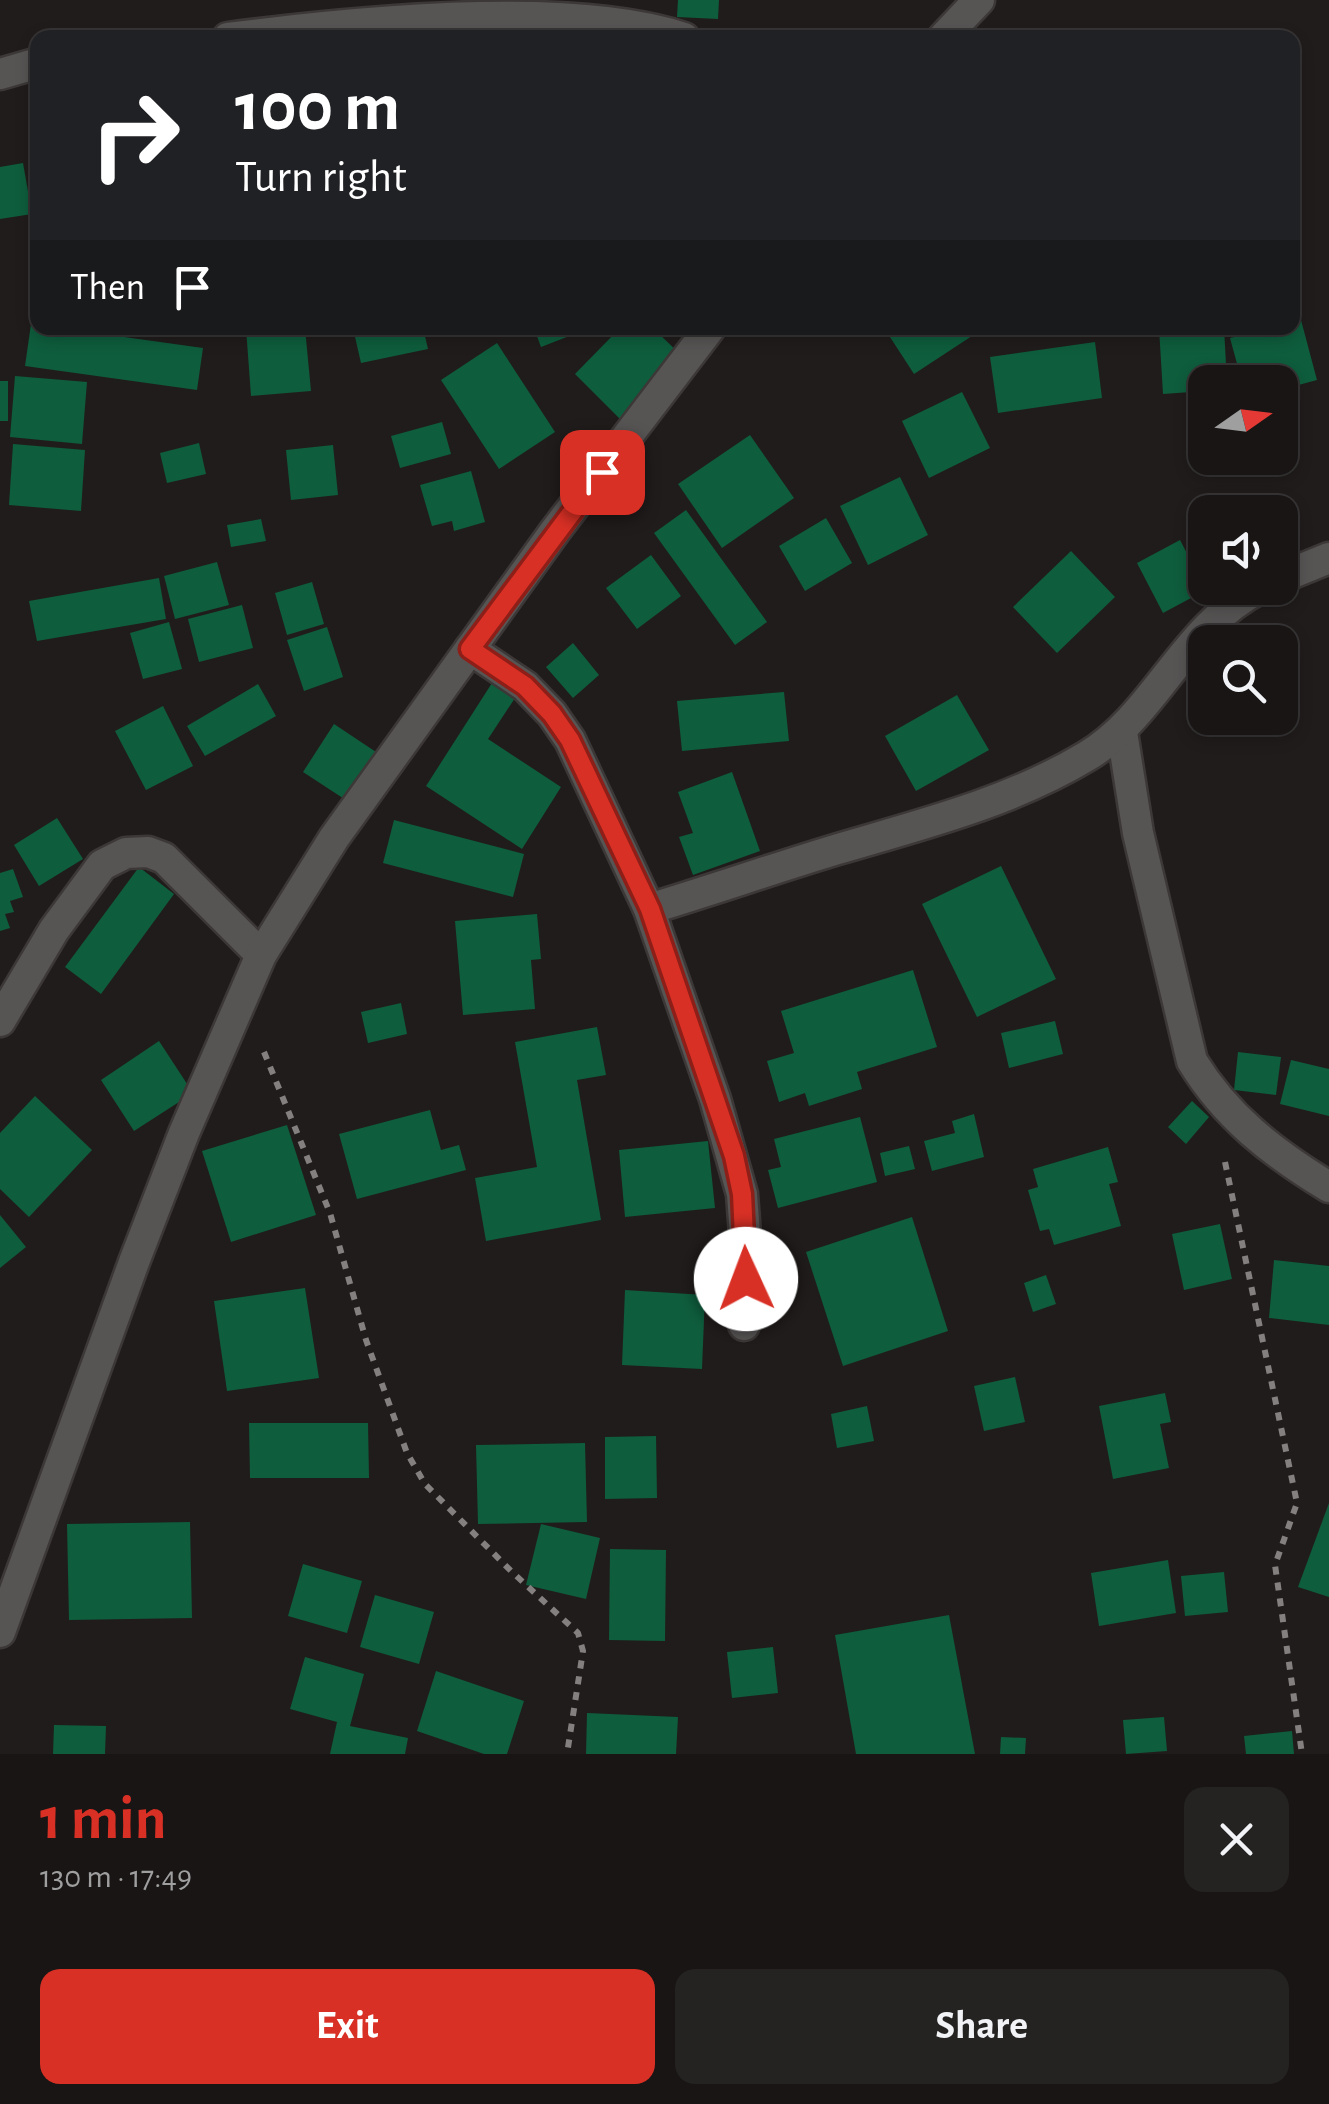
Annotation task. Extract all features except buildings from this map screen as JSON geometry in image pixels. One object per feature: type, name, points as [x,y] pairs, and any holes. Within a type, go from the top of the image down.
[{"type":"street","points":[[951,30],[979,0]]},
{"type":"street","points":[[290,30],[415,14],[515,10],[588,12],[656,24],[668,30]]},
{"type":"street","points":[[0,74],[30,65]]},
{"type":"street","points":[[0,1632],[141,1244],[261,955],[334,838],[555,531],[705,335]]},
{"type":"street","points":[[1298,571],[1329,558]]},
{"type":"street","points":[[650,909],[978,807],[1088,756],[1122,732],[1194,642],[1233,605]]},
{"type":"street","points":[[470,649],[525,686],[552,714],[570,740],[650,909],[728,1137],[742,1194],[746,1248],[744,1325]]},
{"type":"street","points":[[1122,732],[1138,833],[1192,1061],[1211,1092],[1254,1136],[1329,1186]]},
{"type":"street","points":[[0,1021],[78,896],[102,865],[126,853],[148,852],[164,858],[261,955]]},
{"type":"path","points":[[243,1000],[330,1214],[366,1340],[407,1453],[426,1484],[578,1633],[582,1662],[567,1754]]},
{"type":"path","points":[[1211,1092],[1298,1504],[1275,1565],[1302,1754]]},
{"type":"route","points":[[602,472],[470,649],[525,686],[570,740],[650,909],[734,1156],[742,1194],[746,1279]]}]
